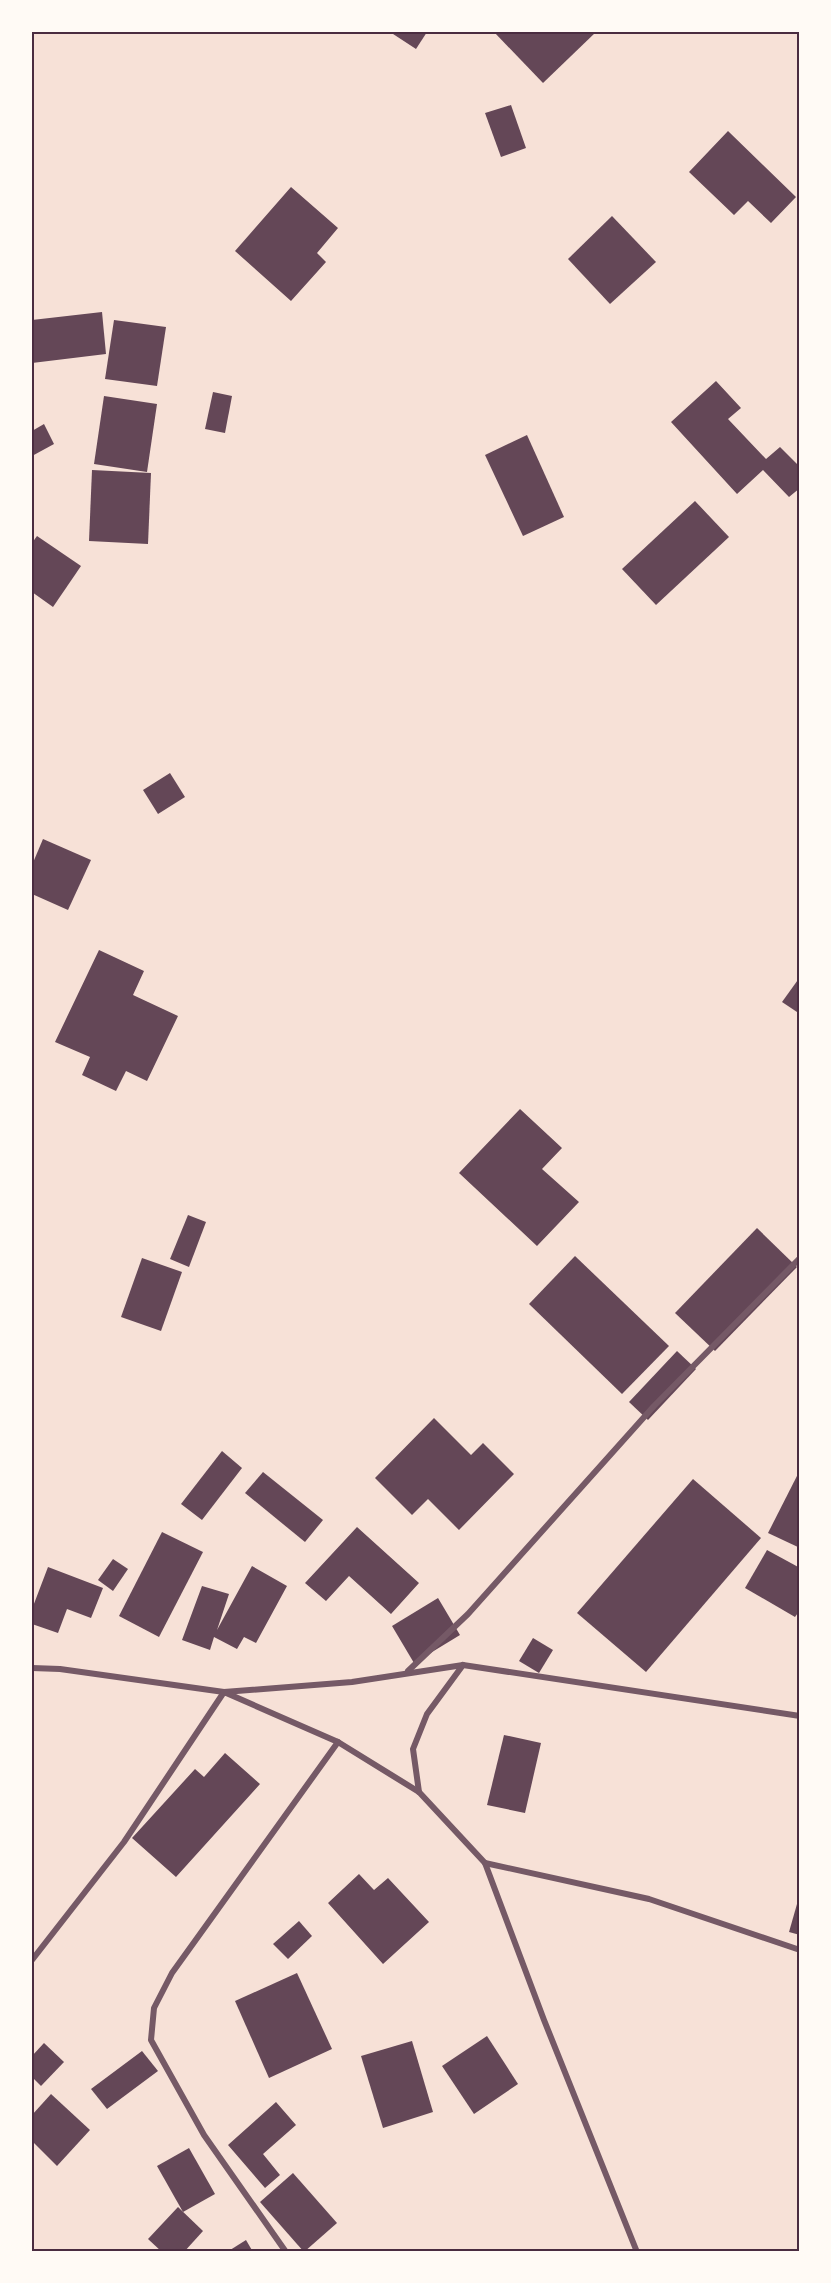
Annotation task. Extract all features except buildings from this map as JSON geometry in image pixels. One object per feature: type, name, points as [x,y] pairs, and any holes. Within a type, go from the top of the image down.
[{"type":"street","points":[[408,1672],[468,1614],[654,1406],[800,1258]]},
{"type":"street","points":[[419,1792],[413,1749],[427,1714],[463,1665]]},
{"type":"street","points":[[32,1668],[60,1669],[224,1692],[352,1682],[463,1665],[800,1716]]},
{"type":"street","points":[[224,1692],[338,1742],[419,1792],[485,1863],[637,2252]]},
{"type":"street","points":[[32,1960],[124,1842],[224,1692]]},
{"type":"street","points":[[286,2252],[204,2136],[151,2040],[154,2008],[172,1973],[338,1742]]},
{"type":"street","points":[[485,1863],[649,1899],[800,1950]]}]
